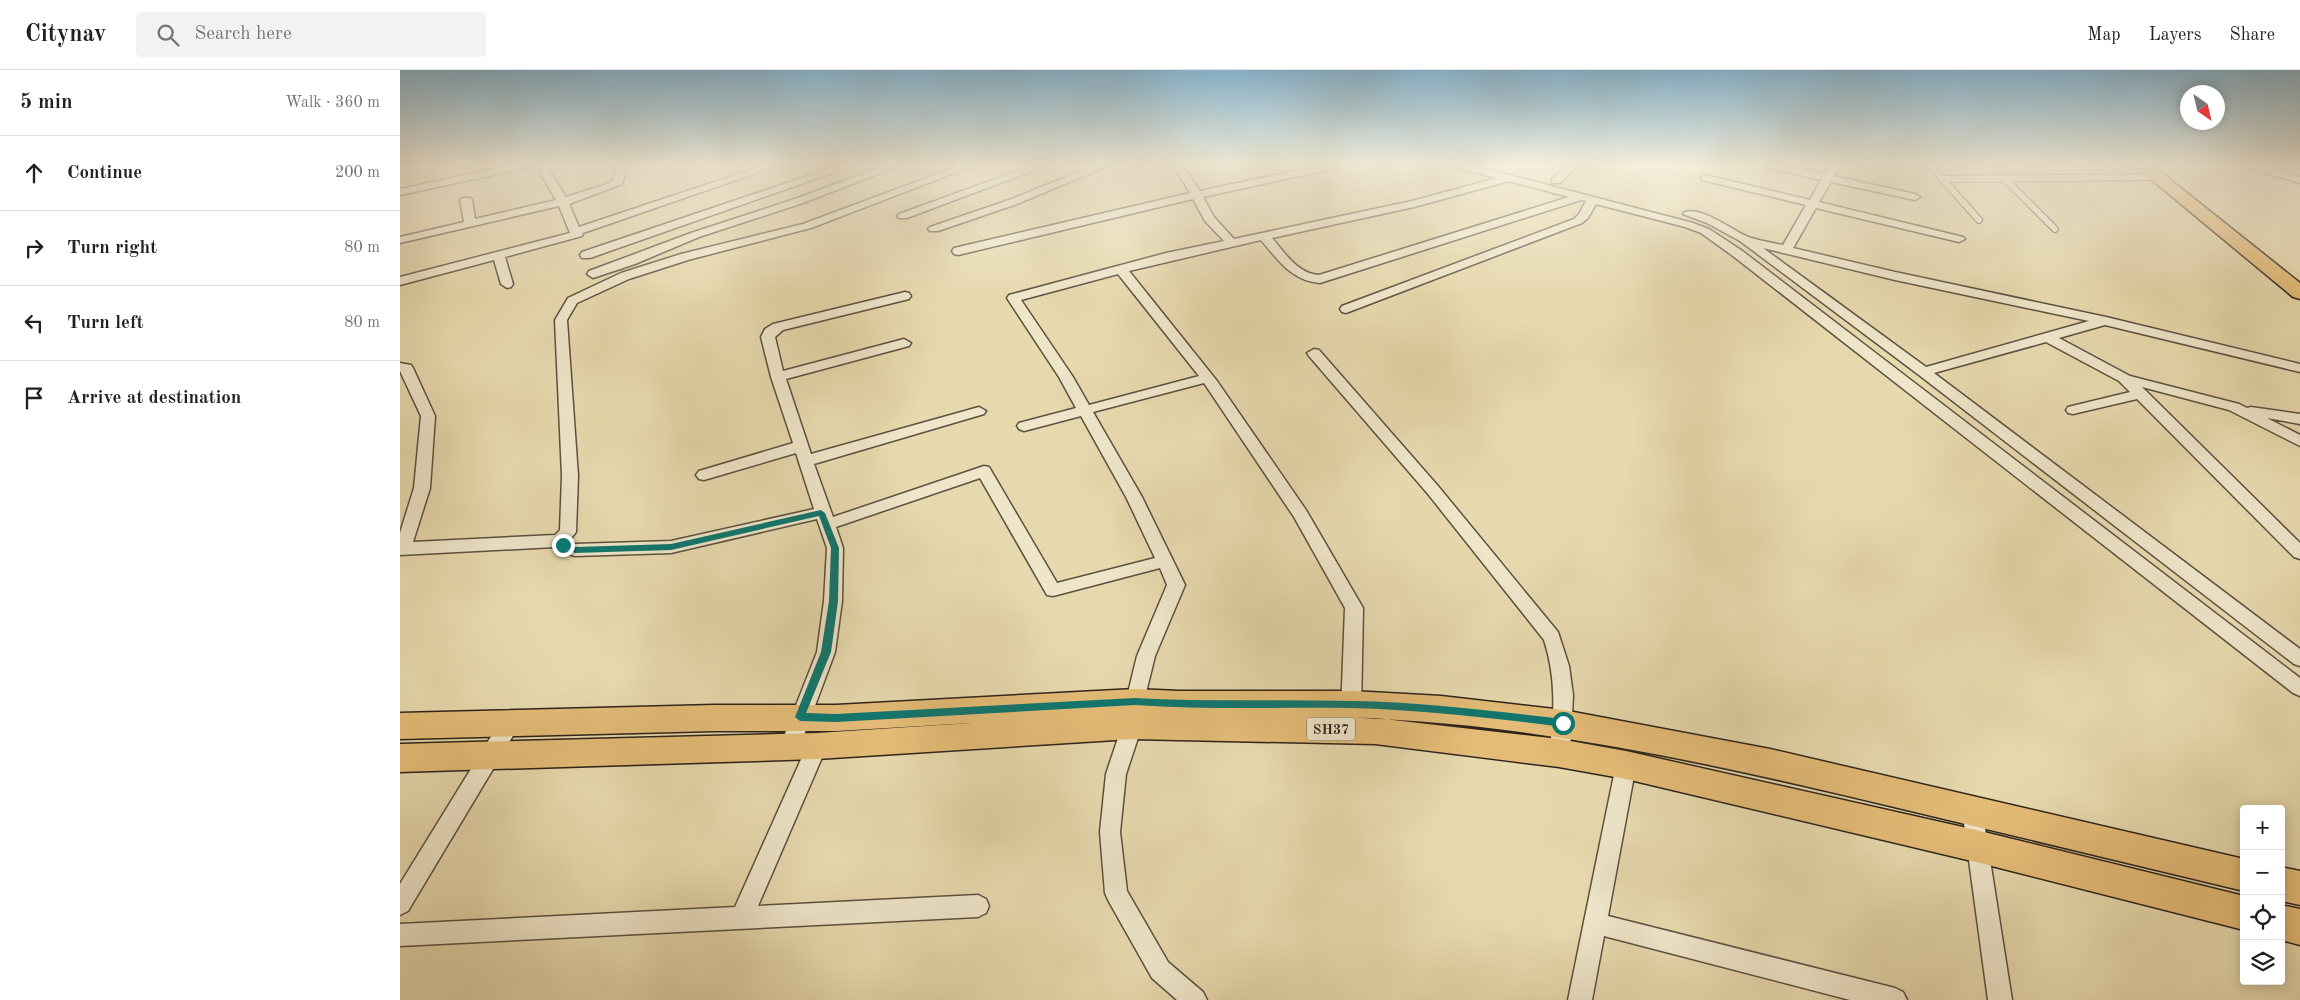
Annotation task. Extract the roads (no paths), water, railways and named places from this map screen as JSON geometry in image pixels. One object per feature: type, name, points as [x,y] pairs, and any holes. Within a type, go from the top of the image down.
[{"type":"main road","points":[[2202,208],[2300,293]]},
{"type":"main road","points":[[2211,208],[2300,273]]},
{"type":"main road","name":"SH37","points":[[400,758],[803,746],[1134,714]]},
{"type":"main road","name":"SH37","points":[[400,726],[800,717],[1134,714],[1351,717],[1561,738],[1770,763],[2240,873]]},
{"type":"main road","name":"SH37","points":[[1561,738],[1626,765],[1976,846],[2240,911]]},
{"type":"main road","points":[[2285,885],[2300,888]]},
{"type":"main road","points":[[2285,923],[2300,927]]},
{"type":"street","points":[[467,208],[470,224]]},
{"type":"street","points":[[400,240],[536,208]]},
{"type":"street","points":[[566,208],[599,288]]},
{"type":"street","points":[[400,281],[499,256],[576,233],[648,208]]},
{"type":"street","points":[[586,255],[723,208]]},
{"type":"street","points":[[593,274],[695,235],[779,208]]},
{"type":"street","points":[[400,367],[406,368],[428,416],[422,488],[401,549],[560,541],[568,532],[570,476],[560,320],[572,301],[625,276],[685,257],[807,226],[854,208]]},
{"type":"street","points":[[903,216],[923,208]]},
{"type":"street","points":[[934,229],[994,208]]},
{"type":"street","points":[[958,251],[1135,208]]},
{"type":"street","points":[[1204,208],[1216,228],[1232,243]]},
{"type":"street","points":[[1195,1000],[1160,970],[1116,893],[1110,832],[1116,774],[1134,714],[1146,656],[1176,585],[1134,497],[1066,377],[1013,298],[1170,256],[1393,208]]},
{"type":"street","points":[[1264,236],[1300,275],[1312,280],[1552,208]]},
{"type":"street","points":[[1346,309],[1578,221],[1582,208]]},
{"type":"street","points":[[1626,208],[1695,226],[1718,240],[2300,688]]},
{"type":"street","points":[[1668,208],[1699,216],[1744,239],[1924,372],[2300,659]]},
{"type":"street","points":[[1786,250],[1810,208]]},
{"type":"street","points":[[1831,208],[1959,239]]},
{"type":"street","points":[[1718,240],[1744,239],[1895,276],[2106,321],[2300,368]]},
{"type":"street","points":[[499,256],[507,284]]},
{"type":"street","points":[[1121,269],[1207,378],[1300,514],[1354,608],[1351,717]]},
{"type":"street","points":[[742,918],[803,746],[800,717],[826,652],[834,601],[835,548],[778,377],[768,337],[770,332],[778,327],[905,296]]},
{"type":"street","points":[[1924,372],[2046,336],[2106,321]]},
{"type":"street","points":[[2046,336],[2124,378],[2234,408],[2300,419]]},
{"type":"street","points":[[778,377],[904,343]]},
{"type":"street","points":[[1314,353],[1433,490],[1552,637],[1559,654],[1563,678],[1561,738]]},
{"type":"street","points":[[1024,426],[1207,378]]},
{"type":"street","points":[[2124,378],[2228,479],[2300,553]]},
{"type":"street","points":[[2074,410],[2140,394]]},
{"type":"street","points":[[2234,408],[2300,441]]},
{"type":"street","points":[[704,474],[804,454],[979,410]]},
{"type":"street","points":[[560,541],[567,548],[575,550],[671,547],[824,519],[984,471],[1053,590],[1164,561]]},
{"type":"street","points":[[400,904],[510,723]]},
{"type":"street","points":[[1580,1000],[1626,765]]},
{"type":"street","points":[[1972,810],[2000,1000]]},
{"type":"street","points":[[400,935],[978,906]]},
{"type":"street","points":[[1594,924],[1894,1000]]},
{"type":"lane","points":[[1969,208],[1979,220]]},
{"type":"lane","points":[[2034,208],[2055,229]]}]
